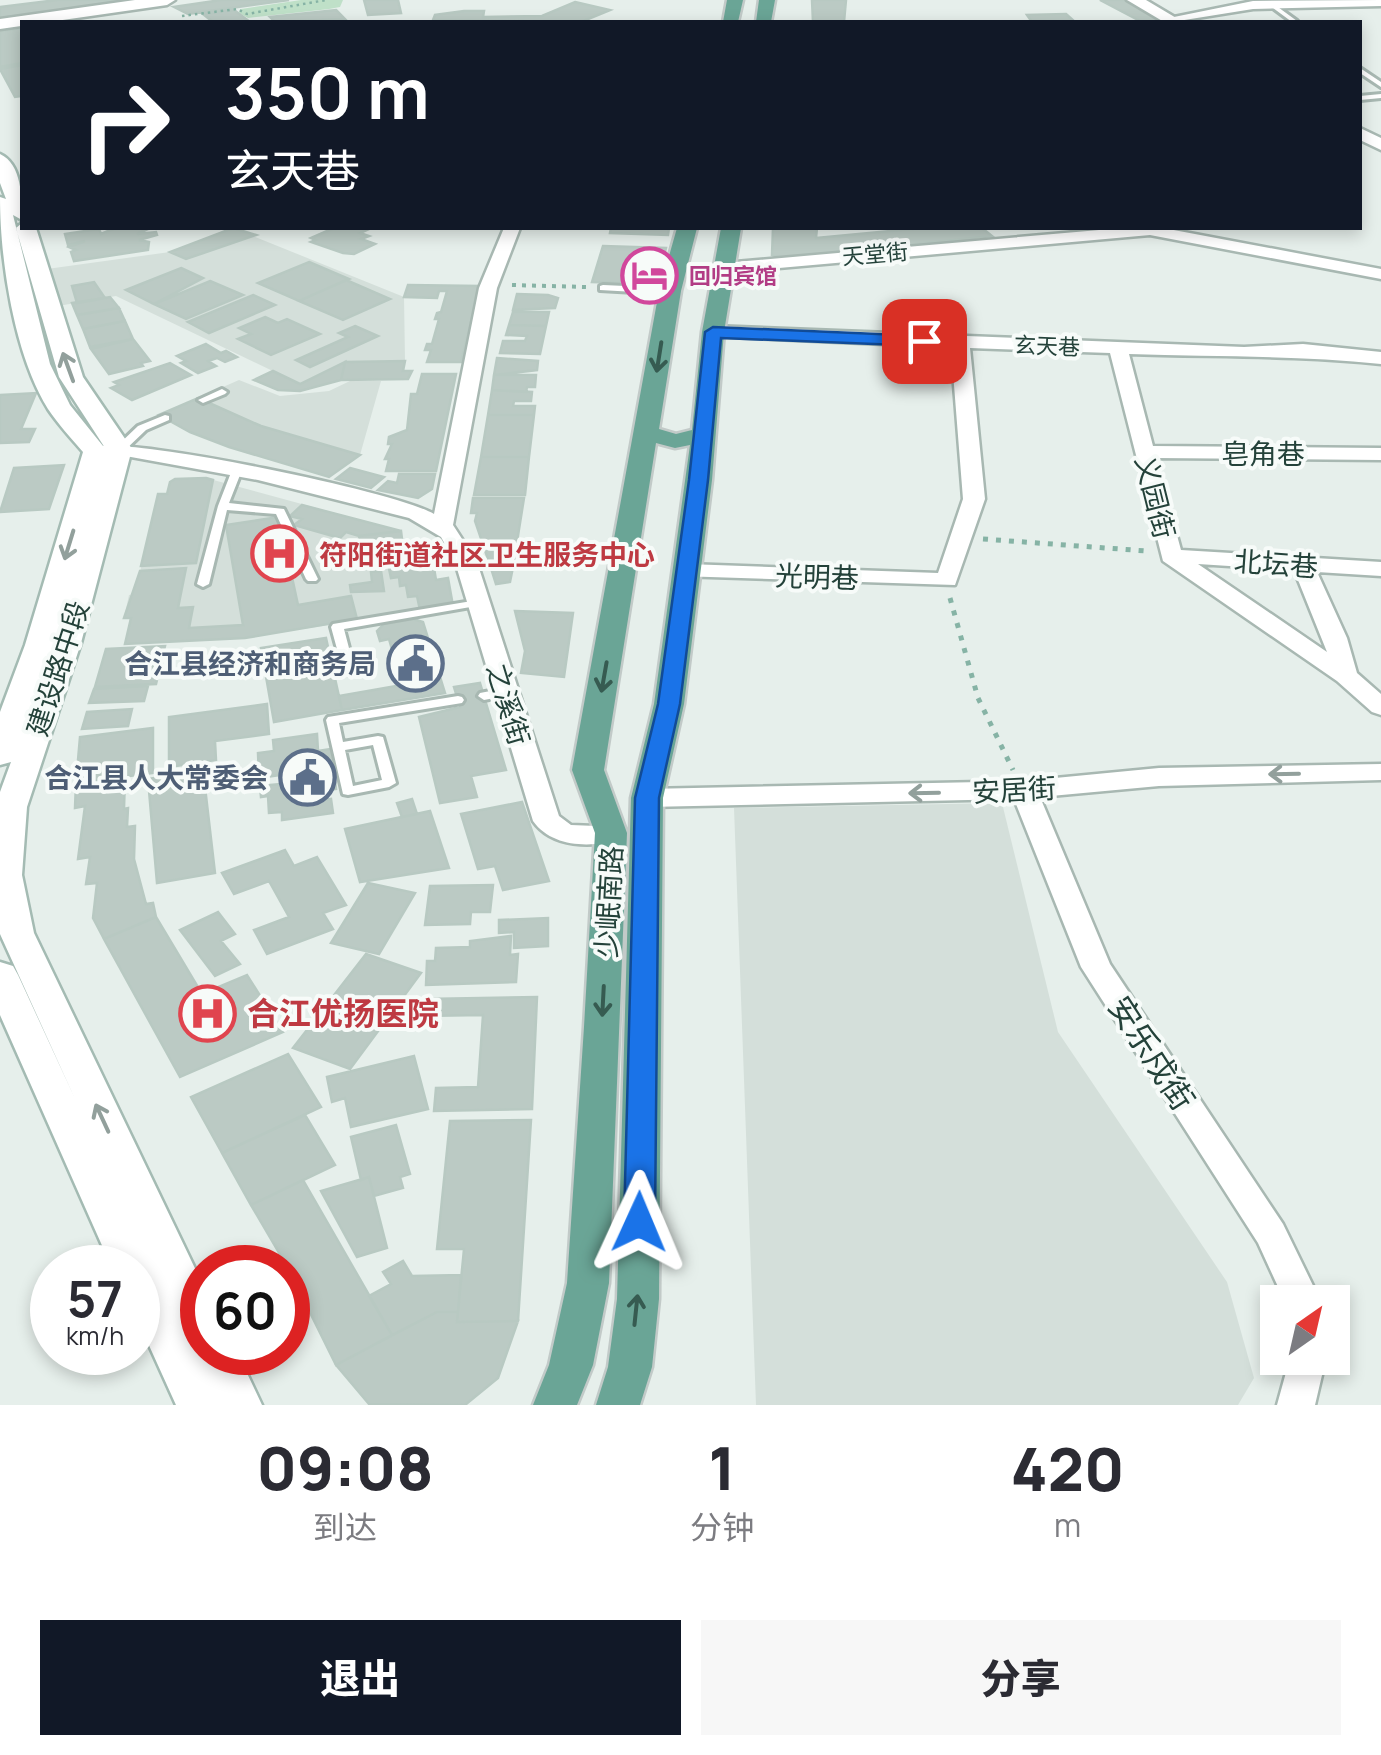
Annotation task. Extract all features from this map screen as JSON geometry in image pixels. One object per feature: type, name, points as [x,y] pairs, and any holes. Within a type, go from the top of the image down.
[{"type":"main road","points":[[1135,0],[1170,20]]},
{"type":"main road","points":[[43,20],[171,8]]},
{"type":"main road","points":[[0,160],[13,215],[17,268],[107,450]]},
{"type":"main road","name":"少岷南路","points":[[555,1405],[571,1365],[588,1283],[611,833],[588,770],[670,291],[686,230]]},
{"type":"main road","name":"少岷南路","points":[[618,1405],[630,1367],[638,1299],[647,798],[669,704],[713,332],[731,230]]},
{"type":"main road","points":[[647,433],[675,441],[703,434]]},
{"type":"main road","name":"建设路中段","points":[[0,755],[107,450]]},
{"type":"main road","name":"建设路中段","points":[[107,450],[67,644],[12,807],[5,875],[17,934],[180,1281]]},
{"type":"main road","points":[[0,975],[123,1245]]},
{"type":"main road","points":[[160,1323],[199,1405]]},
{"type":"main road","points":[[225,1375],[240,1405]]},
{"type":"street","points":[[1178,20],[1271,4],[1381,2]]},
{"type":"street","points":[[107,450],[236,470],[417,513],[442,526],[490,284],[511,230]]},
{"type":"street","name":"天堂街","points":[[724,268],[1138,230]]},
{"type":"street","name":"天堂街","points":[[1154,230],[1381,274]]},
{"type":"street","name":"玄天巷","points":[[713,332],[1244,353],[1302,350],[1381,358]]},
{"type":"street","points":[[947,580],[974,499],[960,342]]},
{"type":"street","name":"义园街","points":[[1118,348],[1171,554],[1346,676],[1381,707]]},
{"type":"street","name":"皂角巷","points":[[1144,452],[1381,454]]},
{"type":"street","name":"之溪街","points":[[442,526],[459,547],[478,603],[495,694],[546,821],[566,834],[611,833]]},
{"type":"street","name":"北坛巷","points":[[1171,554],[1381,569]]},
{"type":"street","points":[[1303,564],[1335,638],[1346,676]]},
{"type":"street","name":"光明巷","points":[[687,572],[947,580]]},
{"type":"street","name":"安居街","points":[[647,798],[1024,790],[1159,777],[1381,772]]},
{"type":"street","name":"安乐戍街","points":[[1024,790],[1096,967],[1271,1234],[1295,1285]]},
{"type":"street","points":[[1296,1405],[1304,1375]]},
{"type":"lane","points":[[1271,4],[1292,20]]},
{"type":"lane","points":[[603,288],[670,291]]},
{"type":"lane","points":[[203,400],[222,392]]},
{"type":"lane","points":[[107,450],[165,418]]},
{"type":"lane","points":[[203,584],[222,506],[236,470]]},
{"type":"lane","points":[[222,506],[280,512],[312,579]]},
{"type":"lane","points":[[348,672],[337,627],[478,603]]},
{"type":"lane","points":[[339,747],[378,740],[390,782],[348,791],[332,720],[458,700]]},
{"type":"path","points":[[182,16],[237,9],[247,14],[326,0]]},
{"type":"path","points":[[171,8],[189,20]]},
{"type":"path","points":[[490,284],[603,288]]},
{"type":"path","points":[[960,537],[1171,554]]},
{"type":"path","points":[[947,580],[955,625],[973,684],[1024,790]]},
{"type":"shaded area","points":[[228,230],[238,230],[404,297],[405,361],[300,384],[116,296],[58,306],[47,269],[170,252]]},
{"type":"shaded area","points":[[239,380],[280,396],[329,391],[350,381],[381,381],[360,455],[261,426],[198,398]]},
{"type":"shaded area","name":"符阳街道社区卫生服务中心","points":[[206,478],[401,531],[403,546],[415,545],[418,563],[433,562],[436,580],[448,578],[453,606],[245,638],[125,644],[130,619],[124,618],[129,595],[135,594],[158,494],[167,494],[175,479]]},
{"type":"shaded area","points":[[1002,803],[1058,1032],[1227,1282],[1254,1378],[1238,1405],[756,1405],[734,808]]},
{"type":"green space","points":[[301,0],[343,0],[340,7],[329,9],[248,18],[239,13],[241,9]]},
{"type":"building","points":[[57,0],[134,0],[0,19],[0,7]]},
{"type":"building","points":[[221,0],[289,0],[188,14],[174,7]]},
{"type":"building","points":[[364,0],[398,0],[401,13],[368,15]]},
{"type":"building","points":[[812,0],[846,0],[844,20],[813,20]]},
{"type":"building","points":[[1100,0],[1132,0],[1169,20],[1138,20]]},
{"type":"building","points":[[575,2],[610,10],[586,20],[433,20],[435,15],[464,11],[484,11],[483,17],[542,16]]},
{"type":"building","points":[[234,10],[247,20],[210,20],[203,14]]},
{"type":"building","points":[[336,10],[345,19],[273,20],[270,17]]},
{"type":"building","points":[[1066,14],[1073,20],[1031,20],[1027,15]]},
{"type":"building","points":[[20,28],[20,63],[0,67],[0,31]]},
{"type":"building","points":[[20,65],[20,96],[15,97],[0,69]]},
{"type":"building","points":[[99,230],[101,234],[110,230],[146,230],[137,234],[157,235],[139,240],[149,242],[148,250],[74,261],[71,252],[76,250],[69,247],[85,241],[68,245],[65,234]]},
{"type":"building","points":[[228,230],[256,235],[186,259],[170,252]]},
{"type":"building","points":[[329,230],[367,230],[360,233],[369,236],[361,239],[375,244],[354,254],[343,253],[311,242],[316,240],[311,238]]},
{"type":"building","points":[[611,230],[669,230],[668,235],[610,233]]},
{"type":"building","points":[[773,230],[817,230],[816,238],[901,230],[984,230],[992,236],[783,258],[772,255]]},
{"type":"building","points":[[603,246],[666,248],[657,284],[592,282]]},
{"type":"building","points":[[309,262],[349,279],[299,301],[258,283]]},
{"type":"building","points":[[181,268],[203,278],[154,304],[126,290]]},
{"type":"building","points":[[346,280],[390,299],[343,320],[299,301]]},
{"type":"building","points":[[210,281],[243,295],[186,319],[154,304]]},
{"type":"building","points":[[94,282],[105,298],[77,303],[72,286]]},
{"type":"building","points":[[408,285],[480,286],[461,362],[427,362],[431,350],[425,350],[427,344],[432,344],[439,319],[435,319],[447,291],[439,291],[437,298],[404,297]]},
{"type":"building","points":[[517,294],[558,298],[555,308],[513,310]]},
{"type":"building","points":[[253,295],[275,305],[209,333],[188,322]]},
{"type":"building","points":[[110,297],[119,308],[77,315],[72,303]]},
{"type":"building","points":[[119,308],[125,321],[83,329],[77,315]]},
{"type":"building","points":[[513,312],[549,312],[546,326],[509,325]]},
{"type":"building","points":[[265,317],[278,323],[287,319],[320,334],[271,355],[238,339],[251,334],[239,328]]},
{"type":"building","points":[[125,321],[133,339],[90,347],[83,329]]},
{"type":"building","points":[[509,325],[546,326],[540,354],[500,353],[503,341],[525,341],[527,336],[506,335]]},
{"type":"building","points":[[355,326],[378,336],[310,367],[296,360],[348,337],[339,333]]},
{"type":"building","points":[[133,339],[150,361],[141,363],[143,366],[109,374],[91,349]]},
{"type":"building","points":[[206,344],[237,357],[225,362],[217,358],[208,361],[216,366],[198,373],[181,363],[186,361],[177,356]]},
{"type":"building","points":[[497,358],[538,361],[537,370],[494,375]]},
{"type":"building","points":[[405,361],[403,371],[412,371],[408,379],[341,380],[345,362]]},
{"type":"building","points":[[345,362],[341,380],[300,391],[278,390],[254,380],[273,371],[300,384]]},
{"type":"building","points":[[170,363],[191,375],[132,400],[111,388],[119,385],[114,382]]},
{"type":"building","points":[[422,374],[456,374],[436,471],[386,471],[389,459],[385,459],[392,444],[388,444],[389,437],[407,430],[411,394],[417,394]]},
{"type":"building","points":[[494,375],[536,375],[535,387],[527,387],[526,392],[492,390]]},
{"type":"building","points":[[492,390],[532,392],[531,401],[514,401],[513,406],[535,406],[534,415],[488,415]]},
{"type":"building","points":[[36,393],[21,429],[35,429],[29,442],[0,443],[0,395]]},
{"type":"building","points":[[198,398],[261,426],[360,455],[329,477],[229,447],[159,415]]},
{"type":"building","points":[[488,415],[534,415],[529,457],[481,457]]},
{"type":"building","points":[[481,457],[529,457],[525,495],[474,495]]},
{"type":"building","points":[[64,465],[49,509],[0,512],[14,468]]},
{"type":"building","points":[[350,468],[384,477],[371,488],[336,479]]},
{"type":"building","points":[[399,474],[435,474],[432,489],[418,498],[378,490],[388,481],[397,483]]},
{"type":"building","points":[[175,479],[213,480],[196,563],[141,566],[158,494],[167,494]]},
{"type":"building","points":[[473,498],[524,498],[513,567],[490,565],[475,521],[477,513],[471,513]]},
{"type":"building","points":[[302,505],[401,531],[359,536],[346,532],[340,538],[294,525],[302,519],[290,516]]},
{"type":"building","points":[[279,517],[298,605],[351,596],[357,619],[245,638],[125,644],[131,618],[124,618],[140,571],[186,568],[178,608],[193,607],[189,628],[243,625],[226,525]]},
{"type":"building","points":[[401,531],[403,547],[415,545],[418,564],[433,562],[436,580],[448,578],[453,606],[420,610],[417,596],[408,597],[406,585],[400,586],[399,577],[391,578],[388,564],[379,565],[377,554],[362,555],[359,536]]},
{"type":"building","points":[[490,565],[513,567],[510,582],[496,584]]},
{"type":"building","points":[[381,571],[384,591],[351,592],[350,585],[372,582],[371,572]]},
{"type":"building","points":[[515,611],[573,613],[564,677],[521,673],[525,651]]},
{"type":"building","name":"合江县经济和商务局","points":[[413,619],[423,622],[445,693],[342,710],[339,696],[402,685],[389,639],[380,641],[377,631],[384,624]]},
{"type":"building","points":[[326,638],[342,710],[274,722],[261,648]]},
{"type":"building","points":[[165,646],[156,684],[95,687],[106,649]]},
{"type":"building","points":[[480,683],[506,770],[471,776],[477,797],[440,803],[419,717],[460,707],[454,687]]},
{"type":"building","points":[[148,686],[144,701],[89,703],[94,689]]},
{"type":"building","points":[[267,704],[269,734],[215,741],[216,760],[169,767],[169,717]]},
{"type":"building","points":[[132,709],[128,726],[82,729],[87,712]]},
{"type":"building","points":[[153,728],[153,773],[76,783],[80,737]]},
{"type":"building","name":"合江县人大常委会","points":[[317,734],[318,751],[331,749],[336,789],[321,791],[322,800],[331,799],[333,813],[282,820],[282,812],[269,813],[268,796],[261,797],[260,786],[281,784],[280,775],[259,778],[258,753],[274,751],[273,740]]},
{"type":"building","points":[[203,770],[215,873],[157,883],[148,779]]},
{"type":"building","points":[[125,776],[127,827],[135,826],[134,859],[146,904],[153,903],[156,917],[104,939],[93,918],[97,883],[86,884],[90,857],[78,859],[85,806],[75,808],[76,783]]},
{"type":"building","points":[[412,799],[417,814],[402,817],[397,803]]},
{"type":"building","points":[[522,802],[549,881],[503,890],[495,866],[478,869],[461,814]]},
{"type":"building","points":[[430,811],[449,868],[360,882],[345,829]]},
{"type":"building","points":[[285,850],[294,866],[317,857],[346,905],[323,913],[333,929],[267,954],[254,930],[289,917],[269,881],[234,894],[222,873]]},
{"type":"building","points":[[368,883],[415,893],[379,954],[331,943]]},
{"type":"building","points":[[493,885],[490,912],[471,912],[470,924],[425,925],[430,886]]},
{"type":"building","points":[[218,912],[235,934],[221,941],[240,964],[215,976],[180,930]]},
{"type":"building","name":"合江优扬医院","points":[[156,917],[202,994],[247,975],[283,1032],[180,1077],[104,939]]},
{"type":"building","points":[[548,918],[548,946],[514,948],[514,932],[499,933],[499,920]]},
{"type":"building","points":[[511,936],[510,955],[518,954],[516,982],[426,985],[427,961],[435,961],[436,948],[470,947],[470,941]]},
{"type":"building","points":[[366,954],[421,973],[350,1069],[293,1048]]},
{"type":"building","points":[[537,997],[532,1109],[434,1111],[436,1088],[478,1087],[483,1015],[423,1016],[425,999]]},
{"type":"building","points":[[288,1054],[321,1107],[222,1153],[191,1097]]},
{"type":"building","points":[[414,1056],[428,1109],[351,1127],[345,1098],[332,1102],[327,1077]]},
{"type":"building","points":[[305,1115],[335,1165],[251,1205],[222,1153]]},
{"type":"building","points":[[531,1120],[518,1321],[457,1322],[464,1249],[437,1249],[450,1121]]},
{"type":"building","points":[[396,1125],[410,1174],[400,1177],[403,1188],[374,1196],[369,1177],[361,1180],[351,1137]]},
{"type":"building","points":[[369,1177],[387,1248],[357,1257],[321,1191]]},
{"type":"building","points":[[303,1180],[392,1335],[336,1365],[310,1312],[310,1245],[274,1245],[251,1205]]},
{"type":"building","points":[[403,1261],[412,1276],[461,1275],[458,1312],[437,1312],[392,1335],[369,1296],[391,1284],[383,1272]]},
{"type":"building","points":[[437,1312],[458,1312],[457,1322],[518,1321],[498,1378],[465,1405],[369,1404],[336,1365]]},
{"type":"place","name":"回归宾馆","points":[[650,276]]},
{"type":"place","name":"符阳街道社区卫生服务中心","points":[[280,554]]},
{"type":"place","name":"合江县经济和商务局","points":[[415,663]]},
{"type":"place","name":"合江县人大常委会","points":[[307,777]]},
{"type":"place","name":"合江优扬医院","points":[[208,1013]]},
{"type":"route","points":[[639,1222],[647,798],[669,704],[699,480],[713,332],[924,341]]}]
